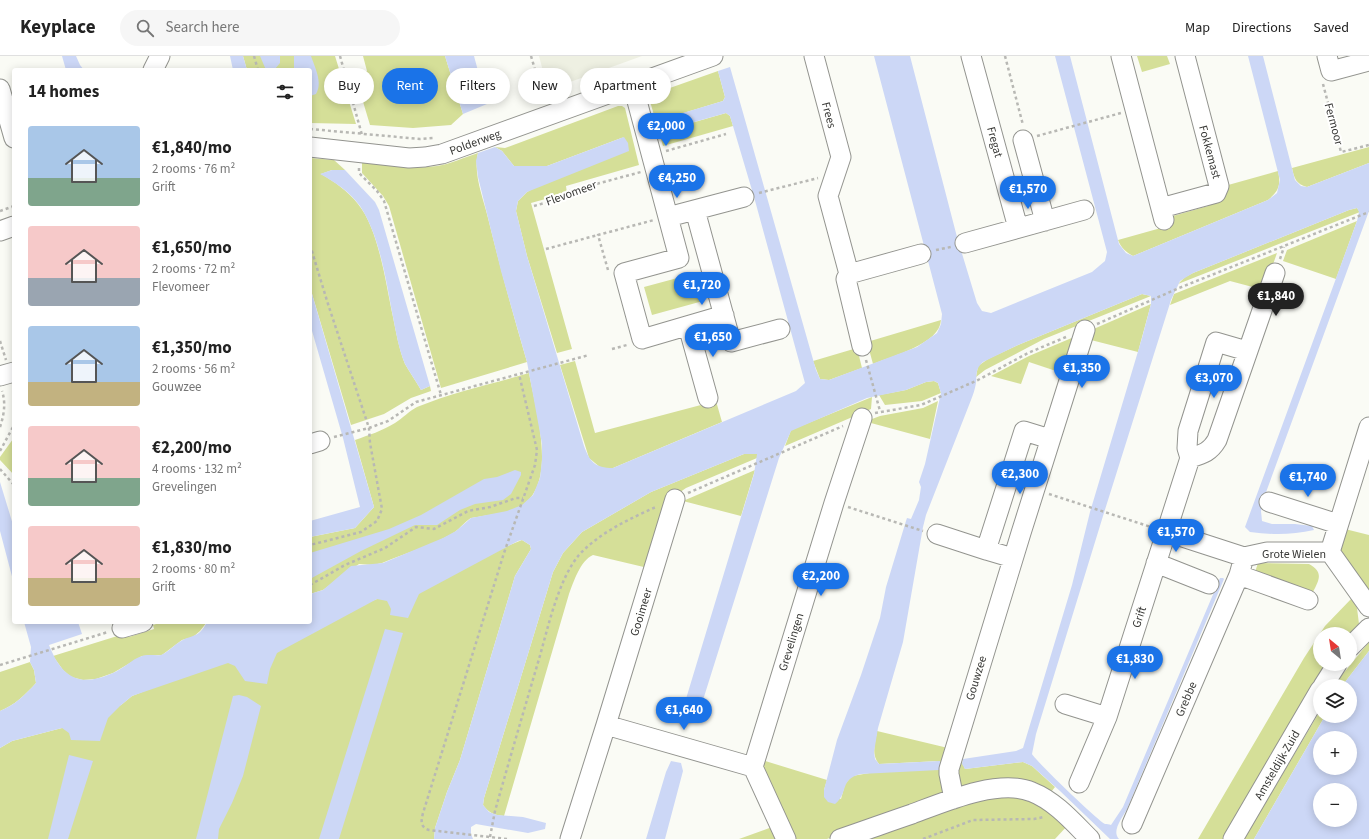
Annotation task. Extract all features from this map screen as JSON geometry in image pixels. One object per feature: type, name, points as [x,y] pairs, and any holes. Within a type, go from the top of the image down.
[{"type":"street","points":[[154,68],[160,56]]},
{"type":"street","name":"Polderweg","points":[[671,72],[713,56]]},
{"type":"street","name":"Frees","points":[[814,56],[841,157],[828,196],[849,274],[846,280],[865,355]]},
{"type":"street","name":"Fregat","points":[[972,56],[1018,228]]},
{"type":"street","name":"Fokkemast","points":[[1121,56],[1163,214],[1216,193],[1219,186],[1184,56]]},
{"type":"street","points":[[1329,64],[1369,61]]},
{"type":"street","points":[[0,89],[12,131]]},
{"type":"street","name":"Polderweg","points":[[312,147],[361,143],[409,158],[425,157],[442,154],[582,104]]},
{"type":"street","points":[[638,104],[679,258],[624,273],[642,339],[724,316]]},
{"type":"street","points":[[1025,139],[1045,221]]},
{"type":"street","points":[[668,217],[744,197]]},
{"type":"street","points":[[695,210],[731,342],[780,329]]},
{"type":"street","points":[[965,243],[1084,210]]},
{"type":"street","points":[[0,231],[12,227]]},
{"type":"street","points":[[849,274],[921,254]]},
{"type":"street","points":[[1190,458],[1203,454],[1212,448],[1217,440],[1275,273]]},
{"type":"street","points":[[688,326],[708,398]]},
{"type":"street","name":"Gouwzee","points":[[954,799],[949,769],[1034,490],[1085,330]]},
{"type":"street","name":"Grift","points":[[1079,783],[1107,717],[1190,458],[1188,448],[1188,431],[1216,342],[1247,351]]},
{"type":"street","points":[[1,383],[12,374]]},
{"type":"street","name":"Grevelingen","points":[[753,767],[834,503],[862,418]]},
{"type":"street","points":[[1330,552],[1369,430]]},
{"type":"street","points":[[986,550],[1024,431],[1050,439]]},
{"type":"street","name":"Gooimeer","points":[[570,839],[675,499]]},
{"type":"street","points":[[1269,502],[1338,524]]},
{"type":"street","name":"Grote Wielen","points":[[1167,532],[1242,566],[1266,552],[1330,552],[1369,607]]},
{"type":"street","points":[[931,533],[1013,558]]},
{"type":"street","points":[[1156,563],[1209,584]]},
{"type":"street","points":[[1242,566],[1308,600]]},
{"type":"street","name":"Grebbe","points":[[1132,824],[1242,566]]},
{"type":"street","points":[[122,628],[136,624]]},
{"type":"street","points":[[1357,640],[1369,628]]},
{"type":"street","name":"Amsteldijk-Zuid","points":[[1233,839],[1313,702]]},
{"type":"street","points":[[1065,704],[1107,717]]},
{"type":"street","points":[[606,725],[753,767],[786,839]]},
{"type":"street","points":[[840,839],[954,799],[997,788],[1017,788],[1031,791],[1046,799],[1090,839]]},
{"type":"path","points":[[254,56],[257,68]]},
{"type":"path","points":[[340,56],[361,143],[358,173],[377,191],[384,201],[441,395]]},
{"type":"path","points":[[531,56],[535,68]]},
{"type":"path","points":[[1004,56],[1025,139],[1135,110]]},
{"type":"path","name":"Fermoor","points":[[1329,64],[1322,81],[1342,152],[1369,145]]},
{"type":"path","name":"Polderweg","points":[[312,130],[361,143],[434,138]]},
{"type":"path","name":"Flevomeer","points":[[534,206],[572,196],[570,191],[726,134]]},
{"type":"path","points":[[768,191],[836,173]]},
{"type":"path","points":[[0,211],[12,207]]},
{"type":"path","points":[[938,398],[978,380],[1028,353],[1085,330],[1179,288],[1369,212]]},
{"type":"path","points":[[546,249],[668,217]]},
{"type":"path","points":[[598,235],[608,270],[619,267],[624,273]]},
{"type":"path","points":[[921,254],[965,243]]},
{"type":"path","points":[[312,252],[370,428],[370,443],[382,509],[378,521],[361,532],[312,544]]},
{"type":"path","points":[[322,441],[358,430],[370,428],[388,421],[416,402],[589,355]]},
{"type":"path","points":[[865,355],[880,411]]},
{"type":"path","points":[[507,839],[434,830],[424,828],[422,826],[423,813],[504,553],[535,465],[537,450],[520,374]]},
{"type":"path","points":[[0,427],[4,415],[4,397],[1,383]]},
{"type":"path","points":[[0,451],[12,429]]},
{"type":"path","points":[[490,837],[495,811],[554,609],[567,573],[579,556],[592,542],[623,522],[787,450]]},
{"type":"path","points":[[0,469],[12,483]]},
{"type":"path","points":[[1034,490],[1167,532]]},
{"type":"path","points":[[312,584],[345,565],[385,548],[416,526],[434,529],[468,511],[490,507],[516,498],[523,498]]},
{"type":"path","points":[[834,503],[931,533]]},
{"type":"path","points":[[0,665],[122,628]]},
{"type":"path","points":[[923,839],[972,820],[1034,819],[1062,812]]},
{"type":"shaded area","points":[[539,56],[642,56],[609,68],[580,68],[580,78],[572,81],[572,68],[542,68]]},
{"type":"green space","points":[[243,56],[335,56],[339,68],[324,68],[324,104],[350,104],[356,124],[312,123],[312,68],[246,68]]},
{"type":"green space","points":[[363,56],[445,56],[449,68],[446,68],[446,104],[460,104],[463,114],[451,125],[413,128],[370,125],[364,104],[374,104],[374,68],[366,68]]},
{"type":"green space","points":[[1137,56],[1167,56],[1170,64],[1142,72]]},
{"type":"green space","points":[[718,71],[725,97],[723,101],[657,121],[657,125],[651,104],[671,104],[671,88]]},
{"type":"green space","points":[[618,106],[625,108],[639,165],[566,186],[567,193],[531,203],[572,349],[557,353],[527,256],[516,211],[518,201],[527,192],[624,137],[547,166],[514,166],[502,151],[495,147],[505,148]]},
{"type":"green space","points":[[726,113],[730,116],[733,126],[663,146],[658,128],[660,132]]},
{"type":"green space","points":[[1369,147],[1369,163],[1307,187],[1300,184],[1295,178],[1292,168]]},
{"type":"green space","points":[[478,153],[477,169],[479,186],[527,362],[441,388],[389,206],[383,196],[362,173],[362,161],[399,166],[428,167],[447,164]]},
{"type":"green space","points":[[312,158],[334,160],[345,170],[332,170],[321,174],[346,191],[358,204],[365,215],[381,258],[398,340],[405,364],[421,390],[430,386],[431,391],[411,398],[384,414],[351,425],[312,294]]},
{"type":"green space","points":[[1278,171],[1279,184],[1277,191],[1268,200],[1133,256],[1124,250],[1119,243],[1118,240],[1168,226],[1166,218],[1208,206],[1206,198],[1221,187]]},
{"type":"green space","points":[[1357,208],[1360,212],[1178,284],[1185,277],[1193,273]]},
{"type":"green space","points":[[1357,221],[1336,279],[1283,261],[1287,250]]},
{"type":"green space","points":[[1277,253],[1264,290],[1230,281],[1170,305],[1174,294]]},
{"type":"green space","points":[[696,273],[703,301],[652,315],[644,287]]},
{"type":"green space","points":[[1142,294],[1151,296],[1044,339],[985,370],[976,377],[978,366],[988,359],[1018,345]]},
{"type":"green space","points":[[1151,304],[1138,352],[1087,339],[1089,331]]},
{"type":"green space","points":[[941,320],[939,328],[933,336],[924,342],[903,353],[873,364],[867,342]]},
{"type":"green space","points":[[1074,337],[1062,373],[1029,362],[1021,384],[991,376],[1029,356]]},
{"type":"green space","points":[[857,348],[862,368],[829,380],[820,379],[813,361]]},
{"type":"green space","points":[[575,361],[595,433],[716,401],[722,422],[613,468],[601,468],[589,458],[560,365]]},
{"type":"green space","points":[[529,373],[542,444],[542,463],[539,480],[532,495],[521,506],[513,510],[471,518],[455,532],[419,549],[382,563],[373,565],[359,564],[323,590],[312,593],[312,537],[355,528],[374,507],[355,440],[385,428],[398,421],[417,407]]},
{"type":"green space","points":[[934,381],[938,383],[941,393],[922,401],[885,405],[879,395],[906,390],[926,382]]},
{"type":"green space","points":[[872,397],[871,409],[785,446],[791,430]]},
{"type":"green space","points":[[938,401],[930,439],[871,423],[872,419],[880,416],[923,408]]},
{"type":"green space","points":[[12,440],[12,473],[0,460],[0,457]]},
{"type":"green space","points":[[744,454],[757,454],[757,458],[686,488],[673,497],[648,568],[593,555],[584,562],[575,578],[569,594],[504,816],[487,810],[483,805],[484,798],[553,572],[563,553],[582,532],[651,492]]},
{"type":"green space","points":[[755,470],[741,516],[683,501]]},
{"type":"green space","points":[[1345,529],[1369,535],[1369,595],[1338,554]]},
{"type":"green space","points":[[522,540],[530,545],[531,549],[515,576],[460,760],[435,828],[434,839],[0,839],[0,748],[12,741],[62,728],[121,705],[132,696]]},
{"type":"green space","points":[[1258,563],[1309,564],[1317,570],[1319,576],[1317,584],[1313,592],[1255,572]]},
{"type":"green space","points":[[1352,598],[1357,608],[1359,624],[1356,627],[1325,626]]},
{"type":"green space","points":[[205,624],[193,637],[182,640],[162,655],[142,656],[113,673],[96,679],[83,680],[71,677],[63,670],[53,656],[127,633],[129,637],[154,629],[153,625]]},
{"type":"green space","points":[[1369,642],[1369,651],[1357,667],[1357,657]]},
{"type":"green space","points":[[1313,644],[1313,671],[1324,671],[1319,679],[1313,679],[1313,689],[1225,839],[1198,839]]},
{"type":"green space","points":[[30,662],[34,670],[36,683],[20,699],[0,711],[0,672]]},
{"type":"green space","points":[[1345,671],[1354,671],[1347,679],[1339,679]]},
{"type":"green space","points":[[1313,723],[1321,723],[1316,731],[1313,731],[1313,737],[1254,839],[1244,839]]},
{"type":"green space","points":[[877,731],[948,748],[943,795],[940,798],[827,839],[793,839],[761,769],[762,760],[827,780],[824,790],[841,799],[845,784],[852,776],[940,761],[879,764],[874,753]]},
{"type":"green space","points":[[960,759],[963,759],[962,761],[965,769],[1023,762],[1032,766],[1055,787],[1051,792],[959,788],[956,774]]},
{"type":"green space","points":[[986,796],[1027,796],[1068,825],[1055,839],[859,839]]},
{"type":"green space","points":[[772,827],[778,839],[739,839]]},
{"type":"water","points":[[62,56],[76,56],[82,68],[65,68]]},
{"type":"water","points":[[230,56],[243,56],[246,68],[233,68]]},
{"type":"water","points":[[260,56],[280,56],[280,63],[276,68],[265,68]]},
{"type":"water","points":[[294,56],[311,56],[319,80],[316,94],[312,95],[312,68],[294,68]]},
{"type":"water","points":[[445,56],[474,56],[477,68],[449,68]]},
{"type":"water","points":[[874,56],[910,56],[957,237],[977,303],[982,311],[991,313],[1092,272],[1105,261],[1107,252],[1055,56],[1070,56],[1119,244],[1126,253],[1133,256],[1268,200],[1277,193],[1280,180],[1248,56],[1263,56],[1295,180],[1301,186],[1307,187],[1369,163],[1369,211],[1265,495],[1261,511],[1262,521],[1272,524],[1312,526],[1314,530],[1290,534],[1266,534],[1250,532],[1245,527],[1357,221],[1359,212],[1357,208],[1193,273],[1180,281],[1171,300],[1036,734],[1032,754],[1091,812],[1105,824],[1111,825],[1123,807],[1220,578],[1223,578],[1224,579],[1127,809],[1118,824],[1116,832],[1119,839],[1110,839],[1032,766],[1023,762],[965,769],[962,764],[963,759],[1016,751],[1023,748],[1072,585],[1090,512],[1151,304],[1151,296],[1142,294],[1018,345],[983,362],[978,369],[976,385],[926,515],[903,642],[878,728],[874,752],[875,759],[879,764],[940,761],[941,765],[939,770],[861,774],[850,779],[839,800],[835,804],[828,802],[824,797],[824,790],[837,740],[880,618],[886,587],[906,521],[907,518],[911,519],[919,500],[921,487],[919,482],[925,464],[941,393],[938,383],[934,381],[926,382],[906,390],[867,398],[791,431],[779,458],[695,723],[682,724],[679,722],[754,474],[757,454],[744,454],[651,492],[582,532],[563,553],[553,572],[483,805],[489,812],[497,815],[523,817],[546,823],[545,829],[528,833],[476,824],[471,827],[473,839],[434,839],[435,828],[460,760],[515,576],[531,549],[530,545],[522,540],[419,594],[408,618],[390,615],[391,609],[387,601],[377,599],[277,653],[270,669],[267,684],[245,681],[235,666],[228,663],[132,696],[108,718],[100,741],[71,740],[69,733],[62,728],[12,741],[0,748],[0,711],[20,699],[36,683],[34,670],[30,662],[31,647],[25,624],[79,624],[82,634],[49,645],[54,656],[66,672],[73,677],[90,680],[117,671],[142,656],[161,655],[181,641],[200,632],[206,624],[312,624],[312,593],[323,590],[351,566],[383,563],[443,538],[456,531],[471,518],[507,511],[522,505],[533,495],[540,478],[542,444],[527,362],[501,271],[478,177],[476,161],[478,153],[495,147],[502,151],[514,166],[547,166],[624,137],[628,143],[629,151],[527,192],[518,201],[516,211],[527,256],[584,446],[591,460],[602,467],[613,468],[796,391],[805,383],[754,197],[730,116],[726,113],[659,132],[656,121],[723,101],[725,97],[718,71],[730,67],[816,370],[820,379],[829,380],[917,347],[937,333],[941,324],[942,314]]},
{"type":"water","points":[[460,104],[487,104],[463,114]]},
{"type":"water","points":[[332,170],[345,170],[375,202],[379,210],[430,386],[421,390],[405,364],[401,353],[385,274],[373,231],[360,206],[352,196],[331,180],[320,174]]},
{"type":"water","points":[[312,294],[374,507],[355,528],[312,537],[312,520],[360,507],[343,438],[312,331]]},
{"type":"water","points":[[515,470],[521,472],[521,475],[511,494],[503,500],[475,504],[460,510],[437,525],[415,525],[361,551],[312,578],[312,552],[389,529],[421,515],[484,479],[497,477]]},
{"type":"water","points":[[0,482],[12,521],[12,576],[0,531]]},
{"type":"water","points":[[385,629],[403,633],[339,839],[319,839]]},
{"type":"water","points":[[1369,651],[1369,839],[1254,839],[1313,737],[1313,775],[1357,775],[1357,731],[1316,731],[1321,723],[1357,723],[1357,679],[1347,679],[1354,671],[1357,671],[1357,667]]},
{"type":"water","points":[[239,695],[247,697],[261,706],[243,776],[219,829],[218,839],[196,839],[233,696]]},
{"type":"water","points":[[69,755],[93,761],[68,839],[48,839]]},
{"type":"water","points":[[671,761],[681,763],[683,771],[665,839],[646,839],[666,772]]}]
